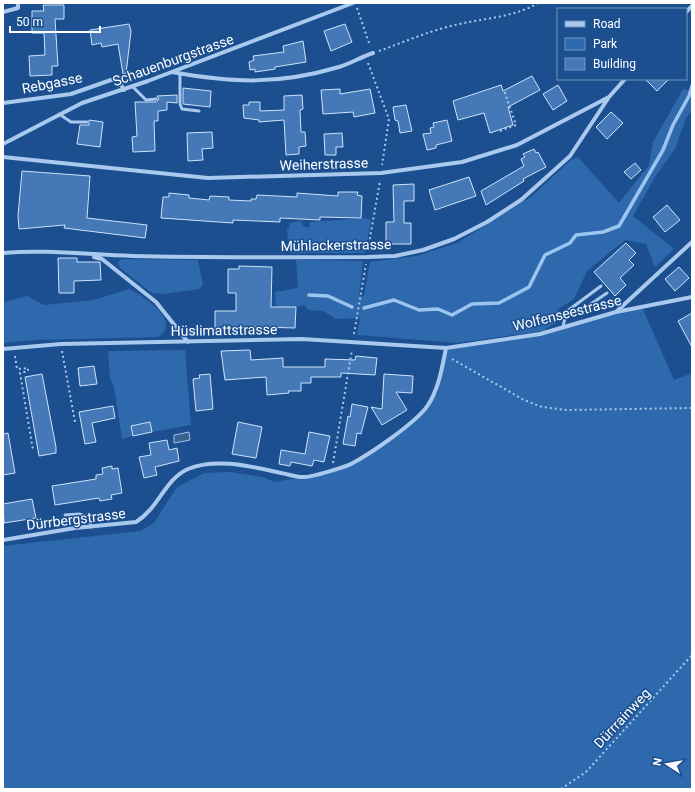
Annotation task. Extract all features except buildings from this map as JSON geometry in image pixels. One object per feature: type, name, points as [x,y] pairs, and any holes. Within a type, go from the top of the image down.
[{"type":"street","points":[[3,12],[18,8],[18,3]]},
{"type":"street","name":"Schauenburgstrasse","points":[[3,144],[82,103],[133,87],[354,3]]},
{"type":"street","points":[[172,72],[209,79],[243,82],[276,80],[305,76],[340,67],[373,53]]},
{"type":"street","name":"Rebgasse","points":[[3,103],[71,94],[111,80],[118,80],[124,90]]},
{"type":"street","name":"Weiherstrasse","points":[[3,157],[208,178],[381,173],[462,162],[517,144],[609,97],[624,80]]},
{"type":"street","name":"Mühlackerstrasse","points":[[3,253],[46,250],[82,255],[367,258],[395,256],[423,250],[454,239],[487,222],[521,200],[570,156],[609,97]]},
{"type":"street","points":[[616,312],[692,242]]},
{"type":"street","points":[[82,255],[102,258],[156,302],[188,342]]},
{"type":"street","name":"Wolfenseestrasse","points":[[446,348],[540,334],[616,312],[692,297]]},
{"type":"street","name":"Hüslimattstrasse","points":[[3,349],[61,344],[302,339],[446,348]]},
{"type":"street","name":"Dürrbergstrasse","points":[[3,540],[136,522],[145,517],[153,508],[174,478],[188,469],[200,465],[234,465],[305,477],[350,464],[414,421],[427,406],[438,384],[446,348]]},
{"type":"lane","points":[[180,74],[180,104],[182,109],[199,111]]},
{"type":"lane","points":[[133,87],[146,100],[156,99]]},
{"type":"lane","points":[[59,114],[71,122],[87,122]]},
{"type":"lane","points":[[563,327],[566,312],[601,286]]},
{"type":"lane","points":[[566,312],[582,310],[607,293]]},
{"type":"lane","points":[[65,515],[79,514],[89,517],[92,527]]},
{"type":"path","points":[[354,3],[373,53],[455,25],[509,15],[529,9],[538,3]]},
{"type":"path","points":[[365,56],[389,119],[381,173]]},
{"type":"path","points":[[500,131],[516,125],[504,90]]},
{"type":"path","points":[[332,470],[353,342]]},
{"type":"path","points":[[14,348],[17,368],[28,368],[28,371],[20,373],[34,450]]},
{"type":"path","points":[[445,355],[524,400],[542,407],[566,410],[692,408]]},
{"type":"path","points":[[63,357],[75,422]]},
{"type":"path","name":"Dürrrainweg","points":[[561,789],[586,772],[692,655]]},
{"type":"green space","points":[[683,89],[692,90],[692,110],[686,118],[675,149],[655,177],[633,216],[674,249],[655,267],[646,244],[625,240],[587,271],[574,299],[558,309],[559,321],[542,331],[457,343],[357,335],[360,318],[336,319],[323,311],[309,310],[304,305],[296,307],[276,307],[275,292],[298,288],[296,260],[363,261],[359,296],[364,296],[370,262],[417,256],[457,243],[532,196],[571,160],[578,157],[619,203],[649,165],[653,142]]},
{"type":"green space","points":[[365,218],[371,220],[365,253],[289,253],[287,229],[289,228],[290,223],[302,221],[302,224],[305,227],[310,227],[310,222]]},
{"type":"green space","points":[[122,259],[198,260],[203,285],[199,289],[163,294],[152,293],[120,268],[118,262]]},
{"type":"green space","points":[[129,289],[151,303],[164,317],[166,324],[165,331],[158,337],[36,340],[3,343],[3,302],[27,296],[44,305],[94,300]]},
{"type":"green space","points":[[642,307],[674,380],[692,373],[692,789],[3,789],[3,546],[140,531],[154,523],[176,488],[204,473],[230,472],[263,477],[274,482],[305,477],[350,464],[414,421],[427,406],[438,392],[446,348],[540,334]]},
{"type":"green space","points":[[185,350],[191,425],[152,432],[150,422],[131,426],[133,436],[122,439],[114,387],[110,378],[108,351]]},
{"type":"shaded area","points":[[189,432],[190,440],[174,443],[174,435]]},
{"type":"waterway","points":[[364,308],[394,300],[419,310],[438,309],[452,315],[472,304],[499,303],[529,287],[545,255],[570,243],[576,235],[603,232],[619,226],[663,150],[673,125],[689,96],[692,86]]},
{"type":"waterway","points":[[309,295],[328,296],[352,307]]}]
